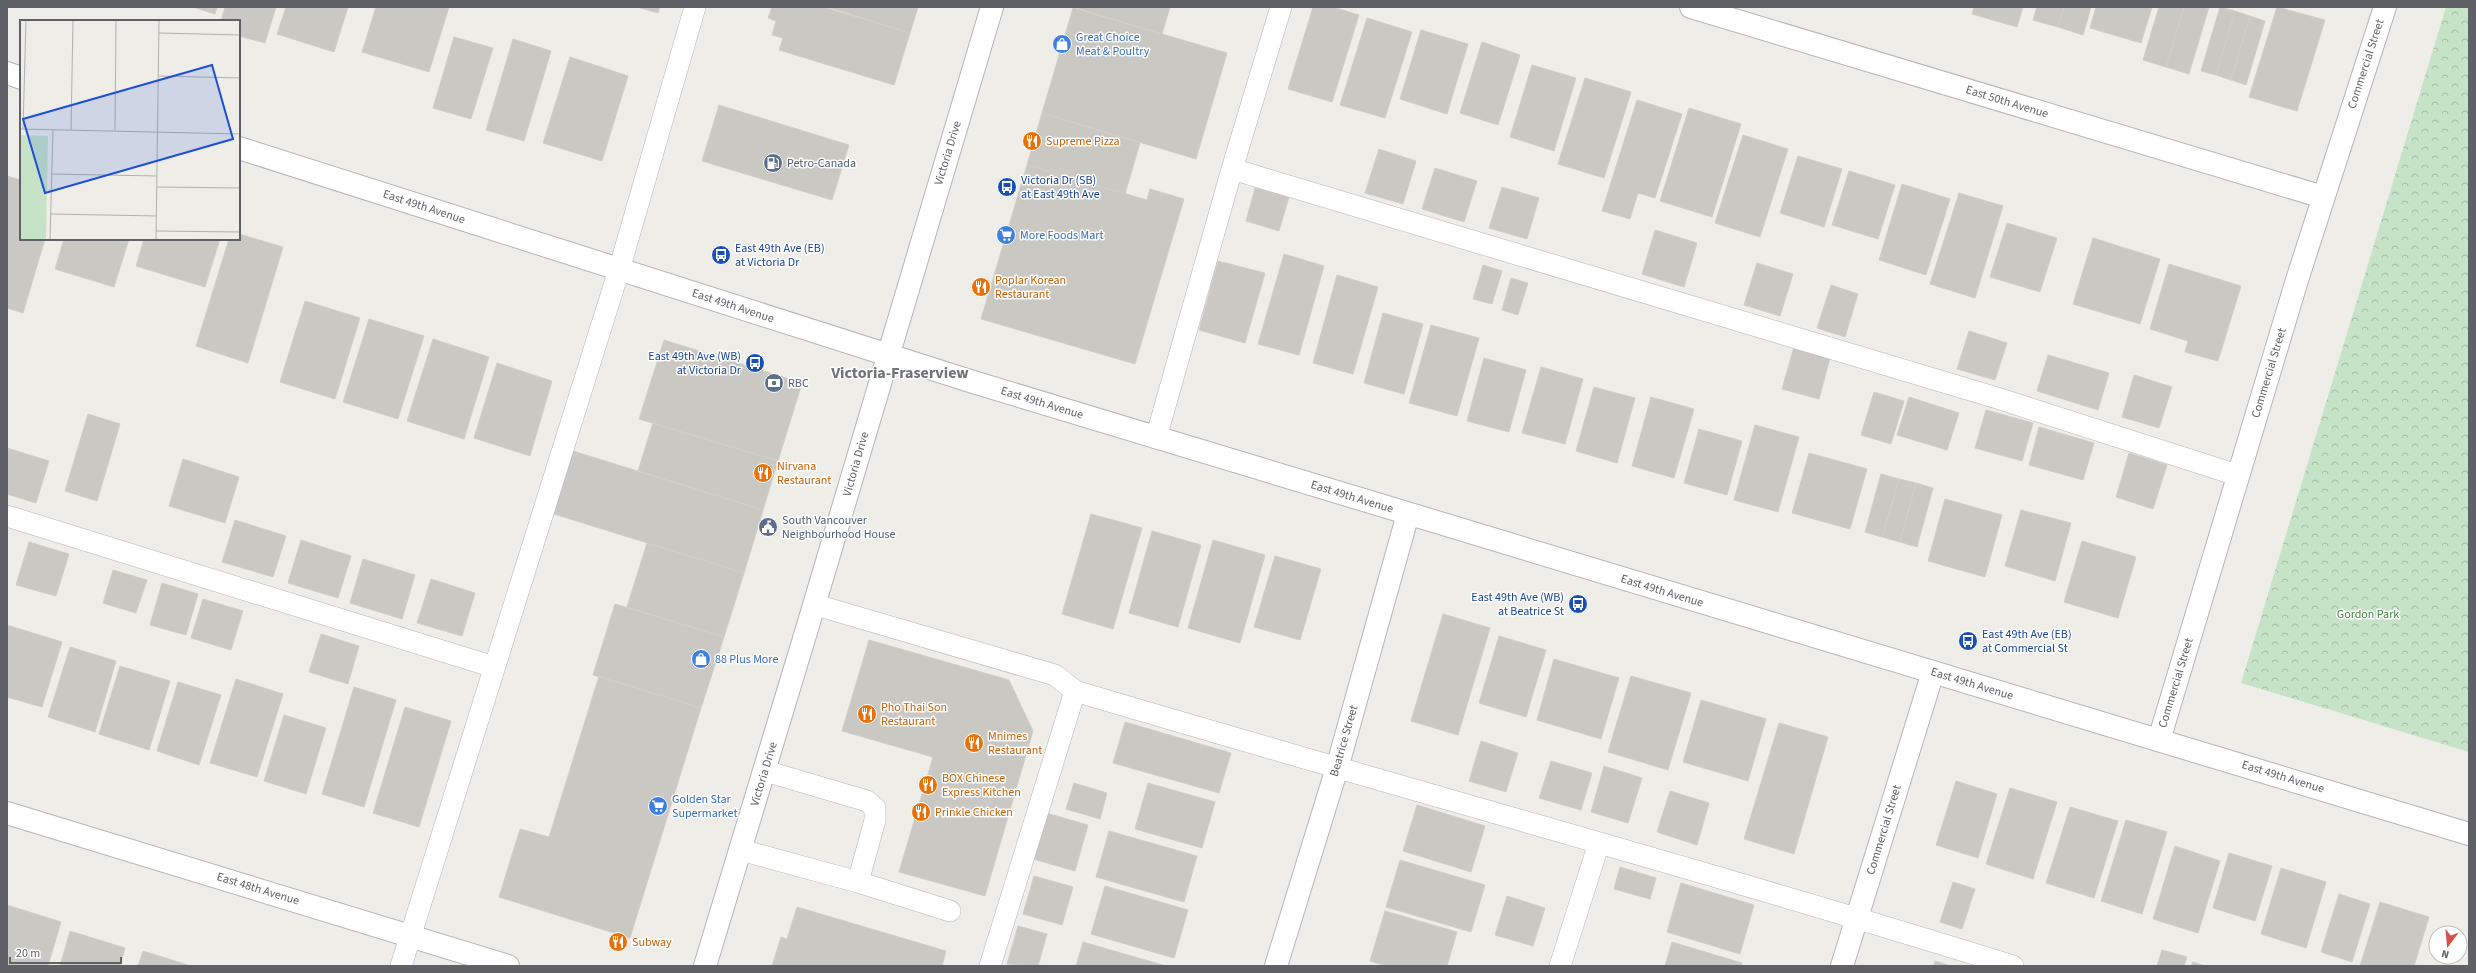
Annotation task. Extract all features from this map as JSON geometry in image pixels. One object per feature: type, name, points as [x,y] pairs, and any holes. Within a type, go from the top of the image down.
[{"type":"street","name":"Victoria Drive","points":[[705,966],[816,605],[888,356],[992,7]]},
{"type":"street","name":"East 50th Avenue","points":[[1691,7],[2323,198]]},
{"type":"street","name":"Commercial Street","points":[[2159,740],[2237,475],[2323,198],[2385,7]]},
{"type":"street","points":[[7,73],[20,78]]},
{"type":"street","name":"East 49th Avenue","points":[[240,148],[888,356],[2469,834]]},
{"type":"street","name":"Beatrice Street","points":[[1276,966],[1337,768],[1408,514]]},
{"type":"street","name":"Commercial Street","points":[[1842,966],[1933,672]]},
{"type":"street","name":"East 48th Avenue","points":[[7,813],[508,966]]},
{"type":"lane","points":[[401,966],[619,270],[695,7]]},
{"type":"lane","points":[[1156,438],[1232,169],[1281,7]]},
{"type":"lane","points":[[1232,169],[1997,398],[2237,475]]},
{"type":"lane","points":[[7,516],[494,667]]},
{"type":"lane","points":[[816,605],[1055,674],[1075,691],[1599,843],[2012,966]]},
{"type":"lane","points":[[990,966],[1075,691]]},
{"type":"lane","points":[[765,771],[867,801],[875,808],[875,820],[858,882]]},
{"type":"lane","points":[[1560,966],[1599,843]]},
{"type":"lane","points":[[741,850],[858,882],[950,911]]},
{"type":"green space","name":"Gordon Park","points":[[2446,7],[2469,7],[2469,752],[2241,683]]},
{"type":"building","points":[[193,7],[217,7],[215,14]]},
{"type":"building","points":[[225,7],[276,7],[265,43],[240,36],[240,20],[221,20]]},
{"type":"building","points":[[286,7],[348,7],[334,52],[277,34]]},
{"type":"building","points":[[376,7],[449,7],[429,72],[362,52]]},
{"type":"building","points":[[637,7],[660,7],[658,13]]},
{"type":"building","points":[[772,7],[823,7],[910,33],[894,85],[779,50],[783,38],[772,35],[776,21],[768,18]]},
{"type":"building","points":[[828,7],[918,7],[910,33]]},
{"type":"building","points":[[1074,7],[1170,7],[1162,34]]},
{"type":"building","points":[[1313,7],[1333,7],[1359,15],[1332,102],[1288,89]]},
{"type":"building","points":[[1974,7],[2023,7],[2017,27],[1972,14]]},
{"type":"building","points":[[2037,7],[2064,7],[2058,27],[2033,20]]},
{"type":"building","points":[[2064,7],[2091,7],[2083,35],[2058,27]]},
{"type":"building","points":[[2096,7],[2152,7],[2141,43],[2090,28]]},
{"type":"building","points":[[2159,7],[2184,7],[2166,67],[2143,60]]},
{"type":"building","points":[[2184,7],[2209,7],[2189,74],[2166,67]]},
{"type":"building","points":[[2220,7],[2235,11],[2216,75],[2201,71]]},
{"type":"building","points":[[2277,7],[2325,20],[2297,111],[2249,97]]},
{"type":"building","points":[[1073,8],[1227,53],[1196,159],[1042,113]]},
{"type":"building","points":[[2235,11],[2250,16],[2231,80],[2216,75]]},
{"type":"building","points":[[2250,16],[2265,21],[2246,85],[2231,80]]},
{"type":"building","points":[[1367,18],[1412,32],[1385,118],[1340,105]]},
{"type":"building","points":[[1421,30],[1468,44],[1447,114],[1400,99]]},
{"type":"building","points":[[454,37],[493,48],[471,119],[433,108]]},
{"type":"building","points":[[513,39],[551,51],[524,141],[486,130]]},
{"type":"building","points":[[1482,42],[1520,55],[1498,125],[1460,113]]},
{"type":"building","points":[[570,57],[628,76],[602,161],[543,143]]},
{"type":"building","points":[[1532,65],[1576,78],[1554,151],[1510,137]]},
{"type":"building","points":[[1585,78],[1631,92],[1604,178],[1558,164]]},
{"type":"building","points":[[1637,100],[1682,114],[1655,198],[1638,193],[1630,219],[1602,211]]},
{"type":"building","points":[[719,105],[849,145],[832,200],[702,161]]},
{"type":"building","points":[[1689,108],[1741,124],[1712,217],[1660,201]]},
{"type":"building","points":[[1042,113],[1140,143],[1125,194],[1027,165]]},
{"type":"building","points":[[1743,135],[1788,149],[1760,237],[1715,223]]},
{"type":"building","points":[[1379,149],[1416,161],[1403,204],[1365,193]]},
{"type":"building","points":[[1798,156],[1842,169],[1824,227],[1780,213]]},
{"type":"building","points":[[1027,165],[1147,200],[1150,189],[1184,199],[1135,364],[981,319]]},
{"type":"building","points":[[1435,168],[1477,181],[1464,222],[1422,209]]},
{"type":"building","points":[[1849,171],[1895,185],[1878,239],[1832,225]]},
{"type":"building","points":[[7,176],[20,180],[20,240],[45,240],[23,313],[7,308]]},
{"type":"building","points":[[1902,184],[1950,199],[1926,275],[1879,260]]},
{"type":"building","points":[[1502,187],[1539,198],[1527,239],[1489,228]]},
{"type":"building","points":[[1255,188],[1289,197],[1279,231],[1246,221]]},
{"type":"building","points":[[1959,193],[2003,206],[1975,298],[1930,284]]},
{"type":"building","points":[[2007,223],[2057,238],[2040,292],[1990,277]]},
{"type":"building","points":[[1655,230],[1697,243],[1684,287],[1642,274]]},
{"type":"building","points":[[240,234],[283,247],[248,363],[196,346],[229,240],[240,240]]},
{"type":"building","points":[[2093,238],[2160,259],[2140,324],[2073,304]]},
{"type":"building","points":[[64,240],[129,240],[114,287],[55,269]]},
{"type":"building","points":[[144,240],[220,240],[205,287],[136,266]]},
{"type":"building","points":[[1284,254],[1324,266],[1299,355],[1258,344]]},
{"type":"building","points":[[1218,261],[1265,273],[1245,343],[1199,330]]},
{"type":"building","points":[[1757,263],[1793,274],[1780,316],[1744,305]]},
{"type":"building","points":[[2169,264],[2241,286],[2218,361],[2185,352],[2188,341],[2150,329]]},
{"type":"building","points":[[1483,265],[1502,271],[1492,304],[1473,299]]},
{"type":"building","points":[[1337,275],[1378,287],[1353,374],[1313,363]]},
{"type":"building","points":[[1511,278],[1528,283],[1518,315],[1502,310]]},
{"type":"building","points":[[1831,285],[1858,294],[1845,337],[1817,328]]},
{"type":"building","points":[[305,301],[360,318],[335,399],[280,382]]},
{"type":"building","points":[[1383,313],[1423,324],[1404,394],[1364,383]]},
{"type":"building","points":[[369,319],[424,336],[398,419],[343,402]]},
{"type":"building","points":[[1431,325],[1479,338],[1457,416],[1409,403]]},
{"type":"building","points":[[1969,331],[2007,343],[1995,380],[1957,369]]},
{"type":"building","points":[[433,339],[489,357],[464,439],[407,421]]},
{"type":"building","points":[[664,340],[802,383],[778,461],[639,419]]},
{"type":"building","points":[[1794,347],[1830,358],[1819,399],[1782,389]]},
{"type":"building","points":[[2048,355],[2109,373],[2098,410],[2037,391]]},
{"type":"building","points":[[1484,358],[1526,370],[1509,432],[1467,421]]},
{"type":"building","points":[[497,363],[552,381],[530,456],[474,438]]},
{"type":"building","points":[[1541,367],[1583,379],[1565,444],[1522,433]]},
{"type":"building","points":[[2134,375],[2172,387],[2159,428],[2122,417]]},
{"type":"building","points":[[1594,387],[1635,398],[1617,463],[1576,451]]},
{"type":"building","points":[[1874,392],[1904,401],[1891,444],[1861,435]]},
{"type":"building","points":[[1651,397],[1694,409],[1674,478],[1632,466]]},
{"type":"building","points":[[1909,397],[1959,413],[1947,450],[1897,435]]},
{"type":"building","points":[[1986,410],[2033,423],[2022,461],[1975,448]]},
{"type":"building","points":[[88,414],[120,424],[97,501],[65,491]]},
{"type":"building","points":[[653,423],[778,461],[763,510],[638,471]]},
{"type":"building","points":[[1755,425],[1799,437],[1778,512],[1734,500]]},
{"type":"building","points":[[2039,427],[2094,443],[2083,480],[2029,465]]},
{"type":"building","points":[[1699,429],[1742,441],[1727,495],[1684,483]]},
{"type":"building","points":[[7,448],[49,461],[36,503],[7,494]]},
{"type":"building","points":[[573,451],[763,510],[744,573],[554,514]]},
{"type":"building","points":[[1809,453],[1867,469],[1850,529],[1792,513]]},
{"type":"building","points":[[2129,453],[2167,465],[2153,509],[2116,497]]},
{"type":"building","points":[[183,459],[239,477],[225,523],[169,506]]},
{"type":"building","points":[[1881,474],[1899,479],[1882,537],[1865,532]]},
{"type":"building","points":[[1899,479],[1916,483],[1900,542],[1882,537]]},
{"type":"building","points":[[1916,483],[1933,488],[1917,547],[1900,542]]},
{"type":"building","points":[[1945,499],[2002,515],[1985,577],[1928,561]]},
{"type":"building","points":[[2021,510],[2071,523],[2055,581],[2005,566]]},
{"type":"building","points":[[1091,514],[1142,528],[1113,629],[1062,614]]},
{"type":"building","points":[[235,520],[286,536],[273,577],[222,562]]},
{"type":"building","points":[[1152,531],[1201,545],[1178,627],[1129,613]]},
{"type":"building","points":[[301,540],[351,556],[338,598],[288,583]]},
{"type":"building","points":[[1213,540],[1265,555],[1240,643],[1188,628]]},
{"type":"building","points":[[2082,541],[2136,557],[2118,618],[2064,602]]},
{"type":"building","points":[[29,542],[69,554],[56,596],[16,585]]},
{"type":"building","points":[[647,543],[744,573],[724,637],[627,607]]},
{"type":"building","points":[[1275,556],[1321,569],[1300,640],[1254,627]]},
{"type":"building","points":[[363,559],[415,575],[402,619],[350,603]]},
{"type":"building","points":[[113,570],[147,580],[136,613],[103,603]]},
{"type":"building","points":[[431,579],[475,593],[462,636],[417,623]]},
{"type":"building","points":[[162,583],[198,594],[186,635],[150,625]]},
{"type":"building","points":[[203,599],[243,611],[231,650],[191,638]]},
{"type":"building","points":[[615,604],[724,637],[701,708],[593,675]]},
{"type":"building","points":[[1443,614],[1490,628],[1458,735],[1411,721]]},
{"type":"building","points":[[7,625],[62,642],[42,707],[7,697]]},
{"type":"building","points":[[321,634],[359,646],[348,684],[309,672]]},
{"type":"building","points":[[1499,636],[1546,650],[1526,717],[1479,703]]},
{"type":"building","points":[[869,640],[1009,680],[1033,731],[985,896],[899,872],[933,757],[842,731]]},
{"type":"building","points":[[70,647],[116,661],[95,732],[48,717]]},
{"type":"building","points":[[1554,659],[1619,678],[1601,739],[1537,720]]},
{"type":"building","points":[[120,666],[170,681],[149,750],[99,734]]},
{"type":"building","points":[[599,676],[701,708],[630,938],[499,897],[520,829],[549,837]]},
{"type":"building","points":[[1631,676],[1691,693],[1668,770],[1608,752]]},
{"type":"building","points":[[236,679],[283,694],[257,777],[210,763]]},
{"type":"building","points":[[178,682],[221,695],[199,765],[157,751]]},
{"type":"building","points":[[354,687],[396,700],[364,807],[322,794]]},
{"type":"building","points":[[1701,700],[1766,719],[1748,781],[1683,762]]},
{"type":"building","points":[[405,707],[451,721],[419,827],[373,813]]},
{"type":"building","points":[[284,715],[326,728],[306,794],[264,781]]},
{"type":"building","points":[[1125,722],[1231,753],[1219,793],[1113,763]]},
{"type":"building","points":[[1779,723],[1828,737],[1794,854],[1744,839]]},
{"type":"building","points":[[1481,741],[1518,753],[1506,792],[1469,781]]},
{"type":"building","points":[[1551,761],[1592,773],[1581,810],[1539,798]]},
{"type":"building","points":[[1604,766],[1642,778],[1628,823],[1591,812]]},
{"type":"building","points":[[1956,781],[1997,794],[1978,858],[1936,845]]},
{"type":"building","points":[[1074,783],[1107,793],[1100,819],[1066,809]]},
{"type":"building","points":[[1148,783],[1215,802],[1202,848],[1135,829]]},
{"type":"building","points":[[2010,788],[2057,802],[2033,879],[1986,864]]},
{"type":"building","points":[[1670,791],[1709,803],[1697,845],[1657,832]]},
{"type":"building","points":[[1417,805],[1485,826],[1471,872],[1403,851]]},
{"type":"building","points":[[2070,807],[2118,821],[2094,898],[2046,883]]},
{"type":"building","points":[[1046,813],[1088,825],[1075,871],[1033,859]]},
{"type":"building","points":[[2126,820],[2167,832],[2142,914],[2101,901]]},
{"type":"building","points":[[1109,831],[1197,856],[1184,902],[1096,877]]},
{"type":"building","points":[[2175,846],[2220,861],[2198,933],[2153,919]]},
{"type":"building","points":[[2229,853],[2272,866],[2255,921],[2213,908]]},
{"type":"building","points":[[1400,860],[1485,885],[1471,932],[1386,907]]},
{"type":"building","points":[[1620,867],[1656,878],[1650,899],[1614,889]]},
{"type":"building","points":[[2281,868],[2326,882],[2306,948],[2261,934]]},
{"type":"building","points":[[1034,876],[1073,887],[1062,925],[1023,914]]},
{"type":"building","points":[[1953,882],[1975,889],[1962,929],[1940,922]]},
{"type":"building","points":[[1681,883],[1754,905],[1740,954],[1667,932]]},
{"type":"building","points":[[1105,886],[1188,910],[1174,958],[1091,934]]},
{"type":"building","points":[[2339,894],[2370,904],[2352,962],[2321,952]]},
{"type":"building","points":[[1507,896],[1545,908],[1533,946],[1495,935]]},
{"type":"building","points":[[2380,902],[2429,917],[2414,966],[2360,966]]},
{"type":"building","points":[[7,905],[61,922],[48,966],[7,966]]},
{"type":"building","points":[[797,907],[946,951],[942,966],[772,966],[781,937],[787,939]]},
{"type":"building","points":[[1385,911],[1457,932],[1447,966],[1387,966],[1370,961]]},
{"type":"building","points":[[1018,926],[1047,934],[1038,966],[1007,964]]},
{"type":"building","points":[[70,931],[125,948],[120,966],[60,966]]},
{"type":"building","points":[[1083,942],[1166,966],[1076,966]]},
{"type":"building","points":[[1672,942],[1742,963],[1741,966],[1665,966]]},
{"type":"building","points":[[2162,950],[2187,957],[2184,966],[2157,966]]},
{"type":"building","points":[[143,951],[191,966],[138,966]]},
{"type":"building","points":[[1935,961],[1951,966],[1934,966]]},
{"type":"building","points":[[2193,962],[2205,966],[2191,966]]},
{"type":"place","name":"Great Choice Meat & Poultry","points":[[1062,44]]},
{"type":"place","name":"Supreme Pizza","points":[[1032,141]]},
{"type":"place","name":"Petro-Canada","points":[[773,163]]},
{"type":"place","name":"Victoria Dr (SB) at East 49th Ave","points":[[1007,187]]},
{"type":"place","name":"More Foods Mart","points":[[1006,235]]},
{"type":"place","name":"East 49th Ave (EB) at Victoria Dr","points":[[721,255]]},
{"type":"place","name":"Poplar Korean Restaurant","points":[[981,287]]},
{"type":"place","name":"East 49th Ave (WB) at Victoria Dr","points":[[755,363]]},
{"type":"place","name":"RBC","points":[[774,383]]},
{"type":"place","name":"Nirvana Restaurant","points":[[763,473]]},
{"type":"place","name":"South Vancouver Neighbourhood House","points":[[768,527]]},
{"type":"place","name":"East 49th Ave (WB) at Beatrice St","points":[[1578,604]]},
{"type":"place","name":"East 49th Ave (EB) at Commercial St","points":[[1968,641]]},
{"type":"place","name":"88 Plus More","points":[[701,659]]},
{"type":"place","name":"Pho Thai Son Restaurant","points":[[867,714]]},
{"type":"place","name":"Mnimes Restaurant","points":[[974,743]]},
{"type":"place","name":"BOX Chinese Express Kitchen","points":[[928,785]]},
{"type":"place","name":"Golden Star Supermarket","points":[[658,806]]},
{"type":"place","name":"Prinkle Chicken","points":[[921,812]]},
{"type":"place","name":"Subway","points":[[618,942]]},
{"type":"district","name":"Victoria-Fraserview","points":[[900,373]]}]
